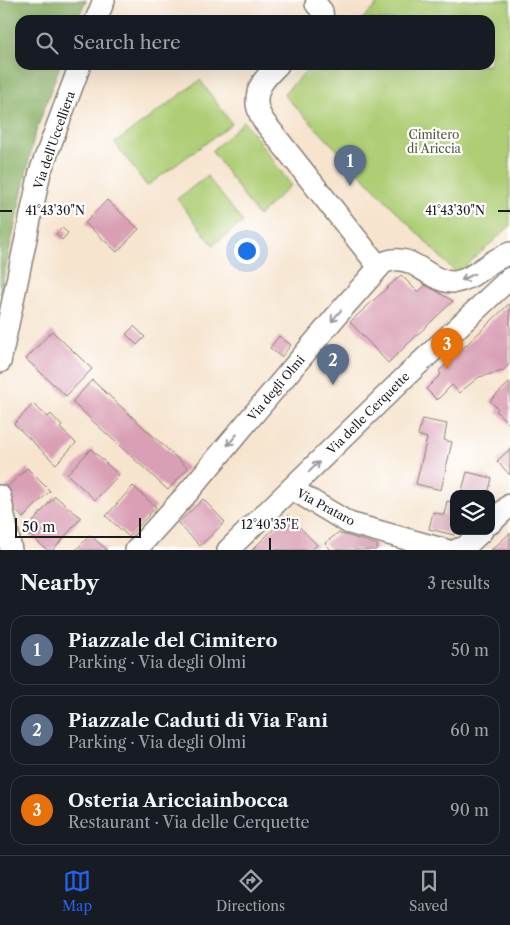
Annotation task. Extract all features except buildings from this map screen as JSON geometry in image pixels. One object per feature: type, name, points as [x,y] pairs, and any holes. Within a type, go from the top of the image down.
[{"type":"street","points":[[98,15],[104,0]]},
{"type":"street","name":"Via dell'Uccelliera","points":[[0,362],[40,172],[78,70]]},
{"type":"street","points":[[273,70],[259,87],[257,104],[262,119],[379,266],[390,260],[403,260],[416,265],[437,278],[448,282],[456,282],[472,276],[488,264],[510,253]]},
{"type":"street","name":"Via degli Olmi","points":[[136,550],[184,498],[379,266]]},
{"type":"street","name":"Via delle Cerquette","points":[[228,550],[406,376],[510,278]]},
{"type":"street","name":"Via Prataro","points":[[292,489],[349,523],[446,550]]},
{"type":"street","points":[[0,496],[11,550]]},
{"type":"street","points":[[495,519],[510,505]]},
{"type":"street","points":[[456,550],[465,547],[478,535]]},
{"type":"green space","points":[[0,0],[86,0],[79,15],[15,15],[15,70],[58,70],[34,137],[0,294]]},
{"type":"green space","name":"Cimitero di Ariccia","points":[[382,0],[510,0],[510,226],[457,274],[283,94],[308,70],[495,70],[495,15],[366,15]]},
{"type":"green space","points":[[200,80],[232,124],[147,186],[115,143]]},
{"type":"green space","points":[[244,121],[291,185],[258,216],[212,151]]},
{"type":"green space","points":[[207,176],[243,222],[213,245],[177,199]]},
{"type":"place","name":"Piazzale del Cimitero","points":[[350,186]]},
{"type":"place","name":"Osteria Aricciainbocca","points":[[447,369]]},
{"type":"place","name":"Piazzale Caduti di Via Fani","points":[[333,385]]}]
